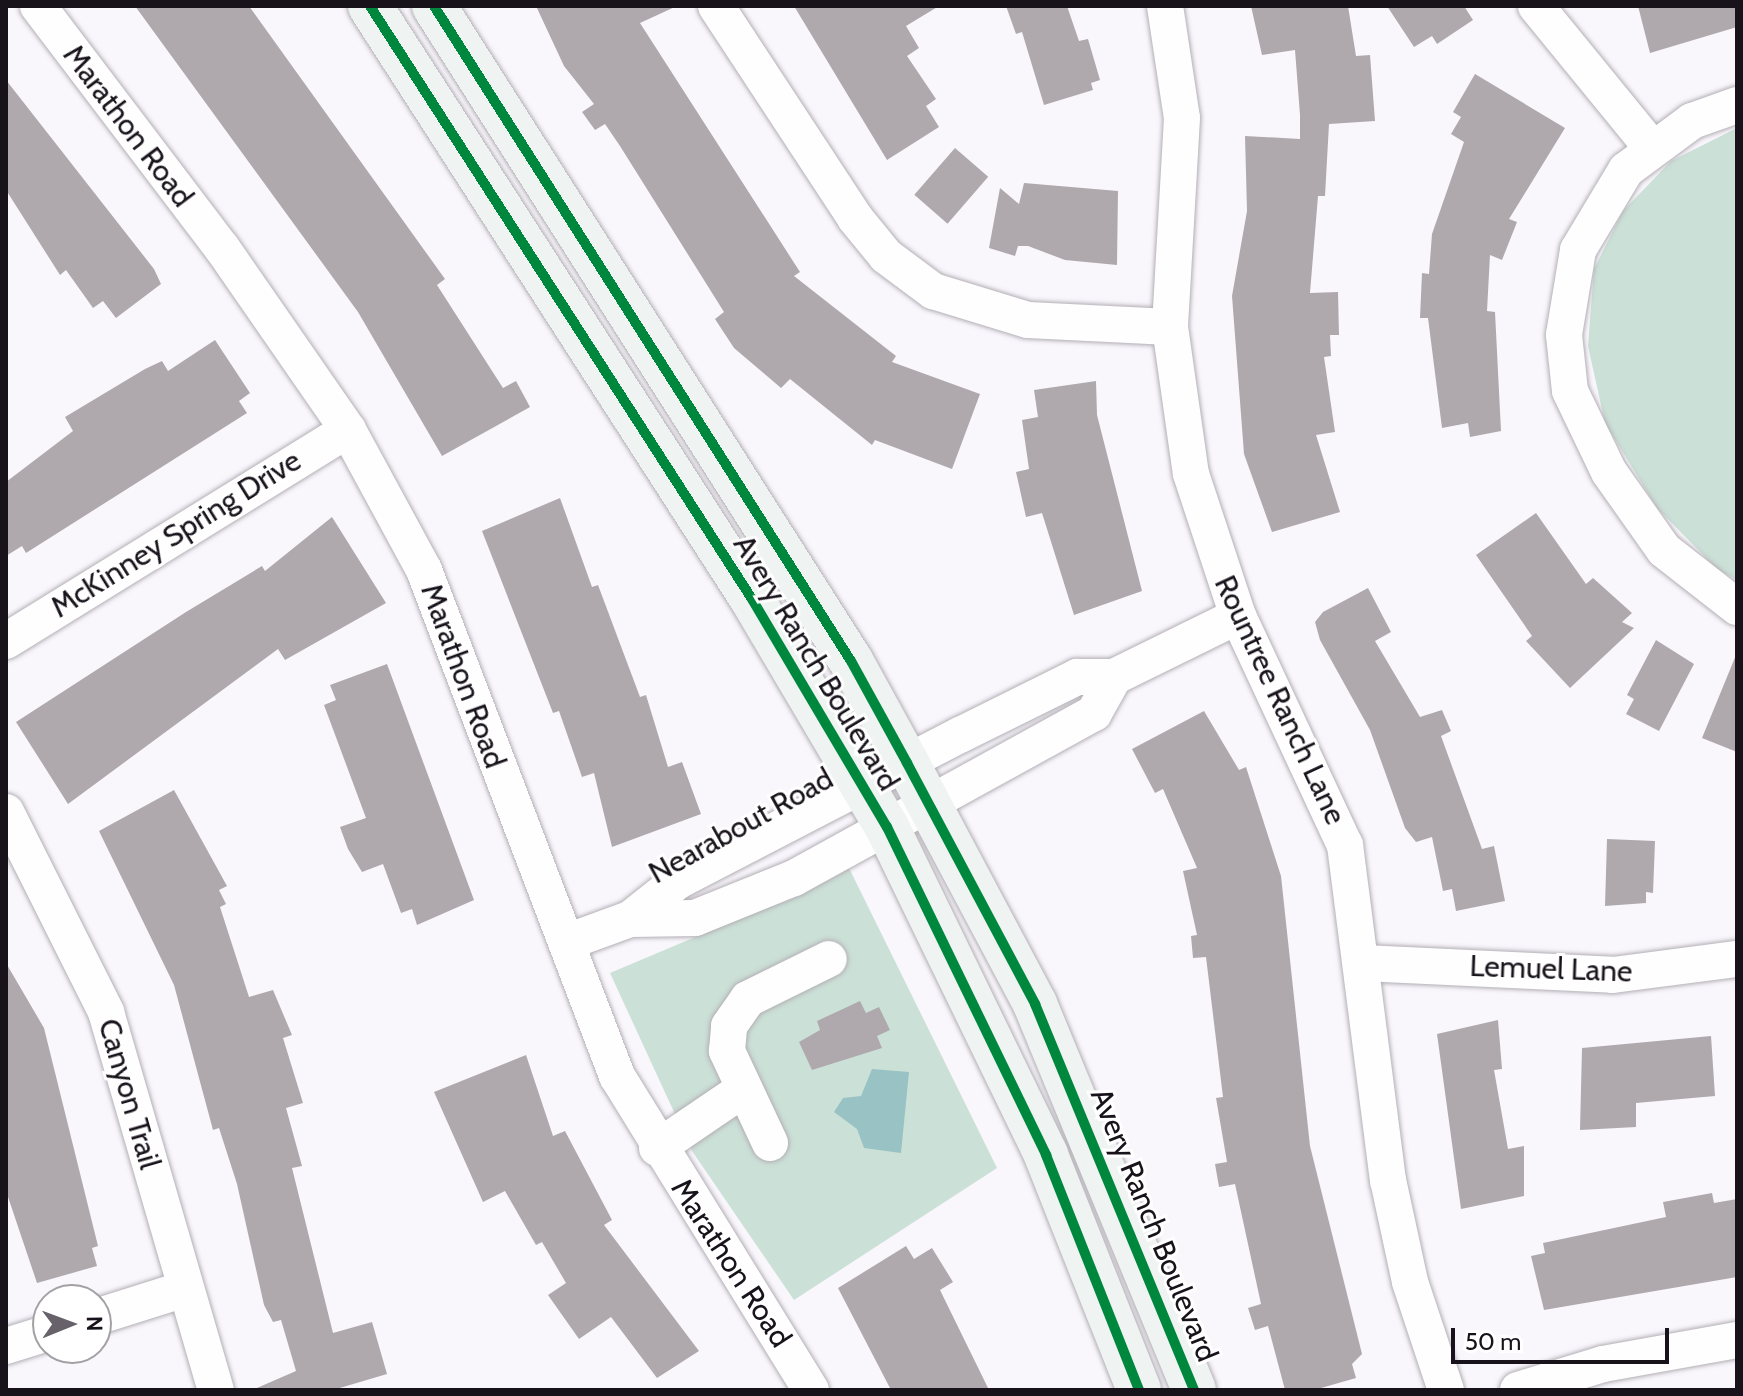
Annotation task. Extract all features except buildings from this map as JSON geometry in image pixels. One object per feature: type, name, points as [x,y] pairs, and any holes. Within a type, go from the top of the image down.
[{"type":"main road","name":"Avery Ranch Boulevard","points":[[370,6],[752,599],[887,827],[1046,1155],[1139,1390]]},
{"type":"main road","name":"Avery Ranch Boulevard","points":[[434,6],[851,661],[1035,1004],[1194,1390]]},
{"type":"street","name":"Marathon Road","points":[[38,6],[222,248],[348,430],[424,570],[617,1076],[657,1148],[811,1390]]},
{"type":"street","points":[[716,6],[855,218],[886,256],[933,291],[1028,320],[1170,327]]},
{"type":"street","name":"Rountree Ranch Lane","points":[[1165,6],[1182,118],[1170,327],[1191,474],[1238,616],[1345,845],[1363,963],[1371,1082],[1388,1180],[1410,1282],[1446,1390]]},
{"type":"street","points":[[1536,6],[1651,147]]},
{"type":"street","points":[[1737,105],[1651,147],[1601,205],[1578,250],[1564,335],[1570,391],[1609,472],[1664,550],[1737,607]]},
{"type":"street","name":"McKinney Spring Drive","points":[[6,641],[348,430]]},
{"type":"street","name":"Nearabout Road","points":[[567,942],[630,919],[678,881],[1077,677],[1114,677],[1238,616]]},
{"type":"street","name":"Nearabout Road","points":[[630,919],[695,918],[794,878],[1094,713],[1114,677]]},
{"type":"street","name":"Canyon Trail","points":[[6,812],[106,1012],[216,1390]]},
{"type":"street","points":[[770,1143],[741,1091],[727,1051],[729,1026],[748,999],[829,959]]},
{"type":"street","name":"Lemuel Lane","points":[[1363,963],[1613,975],[1737,959]]},
{"type":"street","points":[[657,1148],[741,1091]]},
{"type":"street","points":[[112,1312],[185,1289]]},
{"type":"street","points":[[6,1346],[32,1338]]},
{"type":"street","points":[[1518,1390],[1603,1364],[1737,1340]]},
{"type":"green space","points":[[1737,128],[1737,580],[1717,569],[1657,508],[1605,423],[1588,346],[1594,269],[1623,211],[1671,161]]},
{"type":"green space","points":[[847,864],[997,1168],[794,1300],[692,1151],[610,973],[769,906]]},
{"type":"water","points":[[872,1069],[909,1072],[901,1153],[864,1148],[857,1129],[834,1112],[843,1098],[861,1096]]},
{"type":"cycle path","points":[[370,6],[752,599],[887,827],[1046,1155],[1139,1390]]},
{"type":"cycle path","points":[[434,6],[851,661],[1035,1004],[1194,1390]]}]
